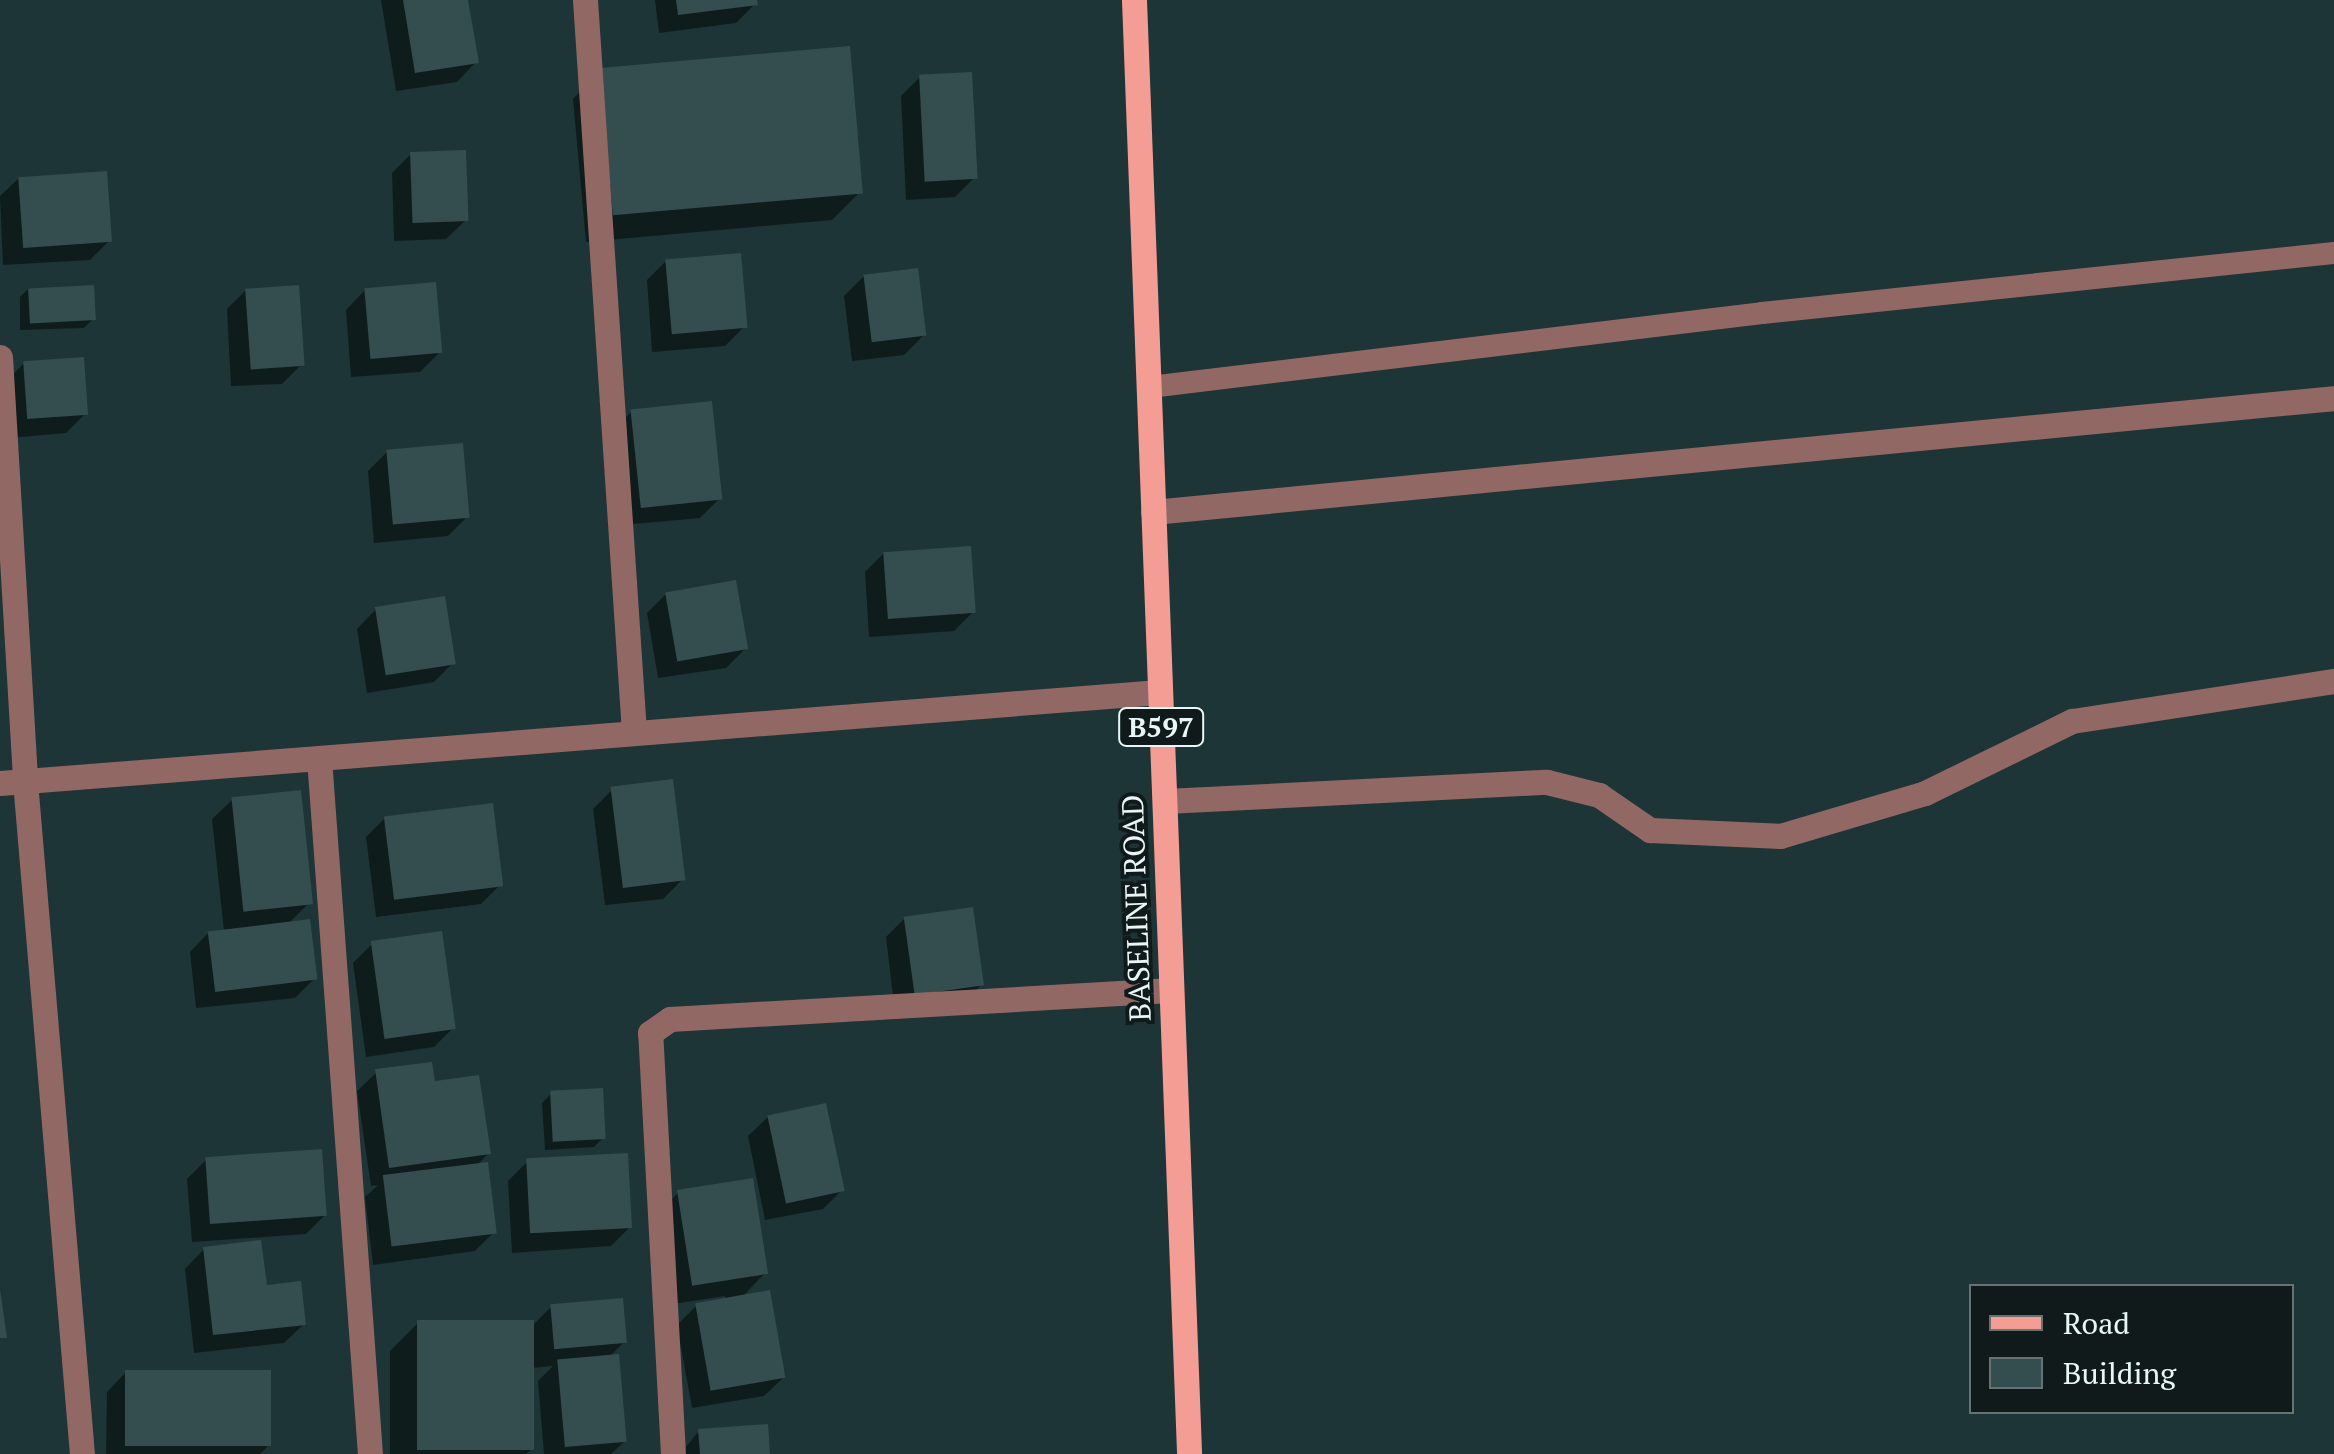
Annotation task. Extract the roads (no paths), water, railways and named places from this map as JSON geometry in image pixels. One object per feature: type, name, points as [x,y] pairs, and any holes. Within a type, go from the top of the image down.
[{"type":"main road","name":"BASELINE ROAD","points":[[1134,0],[1189,1454]]},
{"type":"street","points":[[585,0],[634,732]]},
{"type":"street","points":[[0,357],[13,782],[82,1454]]},
{"type":"street","points":[[1153,512],[2334,398]]},
{"type":"street","points":[[1166,801],[1547,782],[1598,795],[1650,830],[1780,836],[1925,794],[2072,721],[2334,681]]},
{"type":"street","points":[[13,782],[1159,692]]},
{"type":"street","points":[[319,758],[370,1454]]},
{"type":"street","points":[[673,1454],[650,1033],[670,1020],[1171,990]]},
{"type":"lane","points":[[1150,387],[1762,313],[2334,253]]}]
